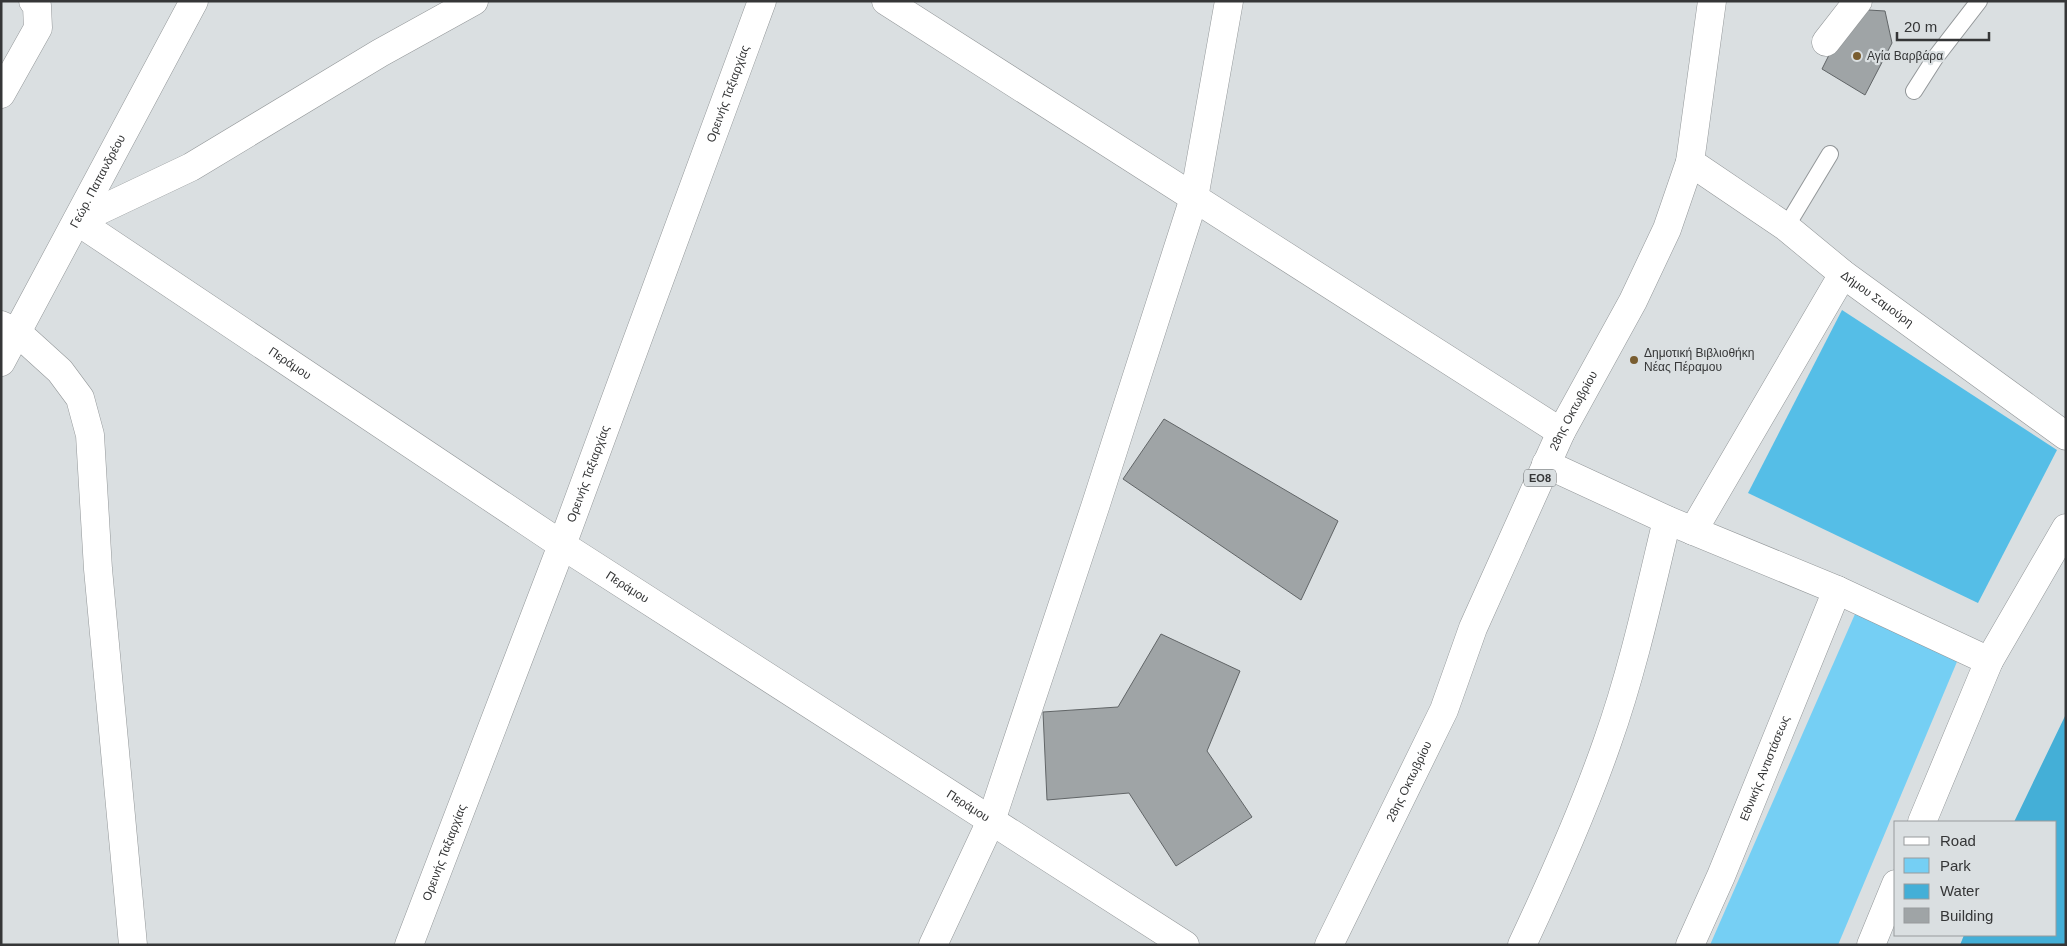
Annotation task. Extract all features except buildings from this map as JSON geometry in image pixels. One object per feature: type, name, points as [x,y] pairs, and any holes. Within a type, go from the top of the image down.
[{"type":"street","points":[[1,94],[38,28],[37,6],[33,1]]},
{"type":"street","name":"Γεώρ. Παπανδρέου","points":[[1,362],[9,329],[77,221],[194,1]]},
{"type":"street","points":[[77,221],[191,167],[380,53],[474,1]]},
{"type":"street","name":"Ορεινής Ταξιαρχίας","points":[[409,945],[562,545],[762,1]]},
{"type":"street","points":[[886,1],[1561,432]]},
{"type":"street","points":[[933,945],[991,821],[1096,504],[1194,198],[1229,1]]},
{"type":"street","name":"28ης Οκτωβρίου","points":[[1329,945],[1444,710],[1473,628],[1561,432],[1633,301],[1667,229],[1690,162],[1712,1]]},
{"type":"street","points":[[1826,42],[1858,1]]},
{"type":"street","name":"Δήμου Σαμούρη","points":[[1690,162],[1786,227],[1843,274],[2066,436]]},
{"type":"street","name":"Περάμου","points":[[77,221],[562,545],[1185,945]]},
{"type":"street","points":[[1693,531],[1843,274]]},
{"type":"street","points":[[9,329],[60,371],[80,398],[90,435],[98,569],[133,945]]},
{"type":"street","points":[[1546,464],[1667,520],[1837,590],[1988,661]]},
{"type":"street","points":[[1522,945],[1571,835],[1607,743],[1629,674],[1667,520]]},
{"type":"street","points":[[1922,821],[1988,661],[2066,528]]},
{"type":"street","name":"Εθνικής Αντιστάσεως","points":[[1690,945],[1721,876],[1837,590]]},
{"type":"street","points":[[1871,945],[1894,889]]},
{"type":"lane","points":[[1914,91],[1935,58],[1979,1]]},
{"type":"lane","points":[[1786,227],[1830,154]]},
{"type":"green space","points":[[1855,614],[1959,657],[1838,945],[1710,945]]},
{"type":"shaded area","points":[[1842,310],[2057,450],[1978,603],[1748,493]]},
{"type":"water","points":[[2066,714],[2066,945],[1960,945],[1964,936],[2057,936],[2057,821],[2014,821]]},
{"type":"place","name":"Αγία Βαρβάρα","points":[[1857,56]]},
{"type":"place","name":"Δημοτική Βιβλιοθήκη Νέας Πέραμου","points":[[1634,360]]}]
